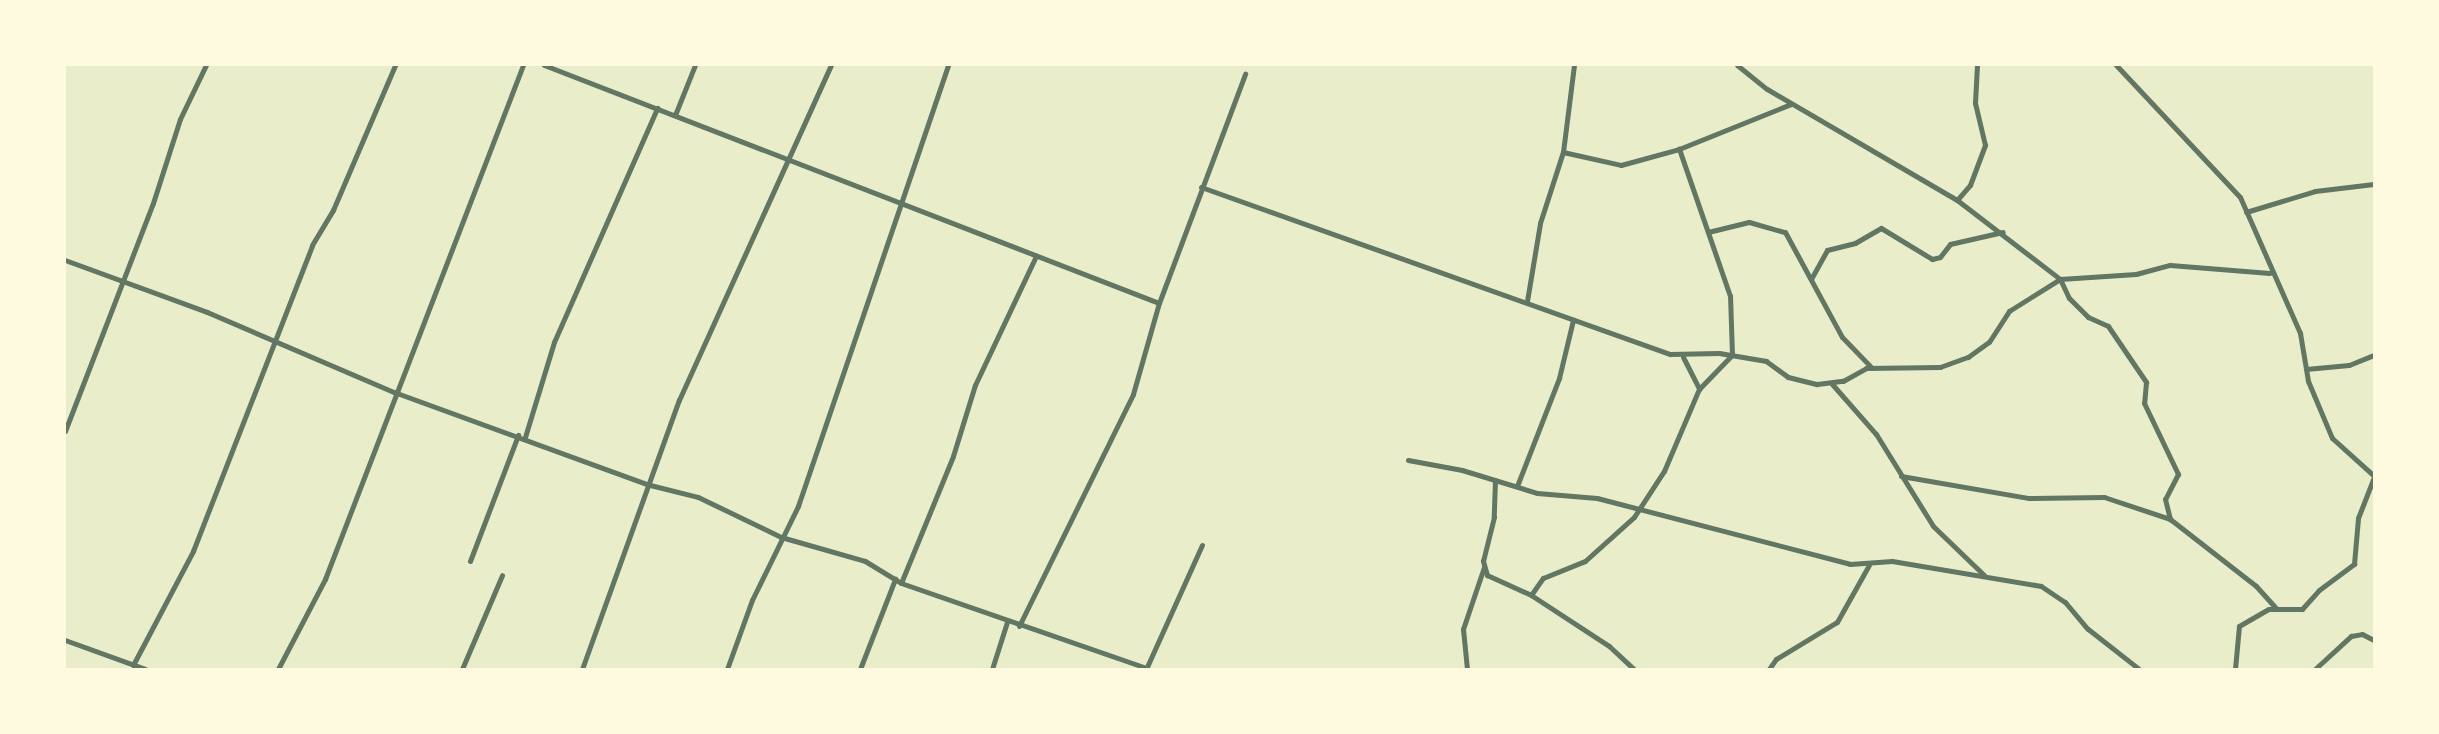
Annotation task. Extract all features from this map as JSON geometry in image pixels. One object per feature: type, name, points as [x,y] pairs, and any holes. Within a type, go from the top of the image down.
[{"type":"street","points":[[65,431],[120,281],[153,203],[180,119],[206,65]]},
{"type":"street","points":[[123,669],[130,664],[193,551],[312,245],[333,210],[395,65]]},
{"type":"street","points":[[278,669],[325,579],[394,392],[523,65]]},
{"type":"street","points":[[547,65],[1160,303]]},
{"type":"street","points":[[675,115],[695,65]]},
{"type":"street","points":[[582,669],[679,400],[831,65]]},
{"type":"street","points":[[727,669],[781,537],[798,506],[948,65]]},
{"type":"street","points":[[1527,301],[1540,223],[1563,152],[1574,65]]},
{"type":"street","points":[[1737,65],[1791,104],[1957,200],[2003,232],[2060,279],[2069,298],[2088,317],[2108,326],[2146,382],[2144,402],[2178,474],[2165,499],[2170,519]]},
{"type":"street","points":[[1957,200],[1970,185],[1984,145],[1975,103],[1977,65]]},
{"type":"street","points":[[2116,65],[2158,105],[2201,160],[2240,197],[2270,273],[2300,333],[2306,369],[2336,443],[2374,477],[2358,518],[2354,564],[2319,590],[2302,609],[2277,609],[2259,613],[2239,626],[2235,669]]},
{"type":"street","points":[[1019,626],[1133,394],[1160,303],[1245,74]]},
{"type":"street","points":[[1563,152],[1621,165],[1679,149],[1791,104]]},
{"type":"street","points":[[470,561],[521,436],[554,342],[657,108]]},
{"type":"street","points":[[1531,595],[1548,575],[1585,561],[1634,517],[1637,508],[1664,471],[1699,388],[1732,355],[1730,296],[1679,149]]},
{"type":"street","points":[[2246,212],[2315,191],[2374,184]]},
{"type":"street","points":[[1201,187],[1683,357],[1732,355],[1772,363],[1796,379],[1832,384],[1872,368],[1940,367],[1968,358],[1989,342],[2008,311],[2060,279],[2136,274],[2170,265],[2219,265],[2270,273]]},
{"type":"street","points":[[1708,232],[1749,222],[1780,229],[1789,235],[1842,337],[1872,368]]},
{"type":"street","points":[[1811,279],[1827,250],[1858,242],[1881,228],[1932,259],[1940,257],[1950,244],[2003,232]]},
{"type":"street","points":[[901,583],[953,456],[975,385],[1036,256]]},
{"type":"street","points":[[65,260],[277,340],[394,392],[650,485],[698,497],[781,537],[865,561],[901,583],[1146,669],[1202,545]]},
{"type":"street","points":[[1517,486],[1559,378],[1573,320]]},
{"type":"street","points":[[2306,369],[2349,365],[2374,355]]},
{"type":"street","points":[[1683,357],[1699,388]]},
{"type":"street","points":[[1832,384],[1876,434],[1933,526],[1984,576]]},
{"type":"street","points":[[1408,460],[1517,486],[1637,508],[1850,564],[1869,565],[1892,561],[2027,582],[2053,593],[2088,629],[2139,669]]},
{"type":"street","points":[[1901,476],[2029,498],[2104,497],[2170,519],[2256,586],[2277,609]]},
{"type":"street","points":[[1467,669],[1463,629],[1484,567],[1494,517],[1495,480]]},
{"type":"street","points":[[1769,669],[1776,659],[1838,622],[1869,565]]},
{"type":"street","points":[[1484,567],[1492,580],[1508,582],[1531,595],[1609,646],[1634,669]]},
{"type":"street","points":[[462,669],[502,575]]},
{"type":"street","points":[[860,669],[895,579]]},
{"type":"street","points":[[992,669],[1007,622]]},
{"type":"street","points":[[2315,669],[2351,636],[2362,634],[2374,640]]},
{"type":"street","points":[[65,640],[145,669]]}]
